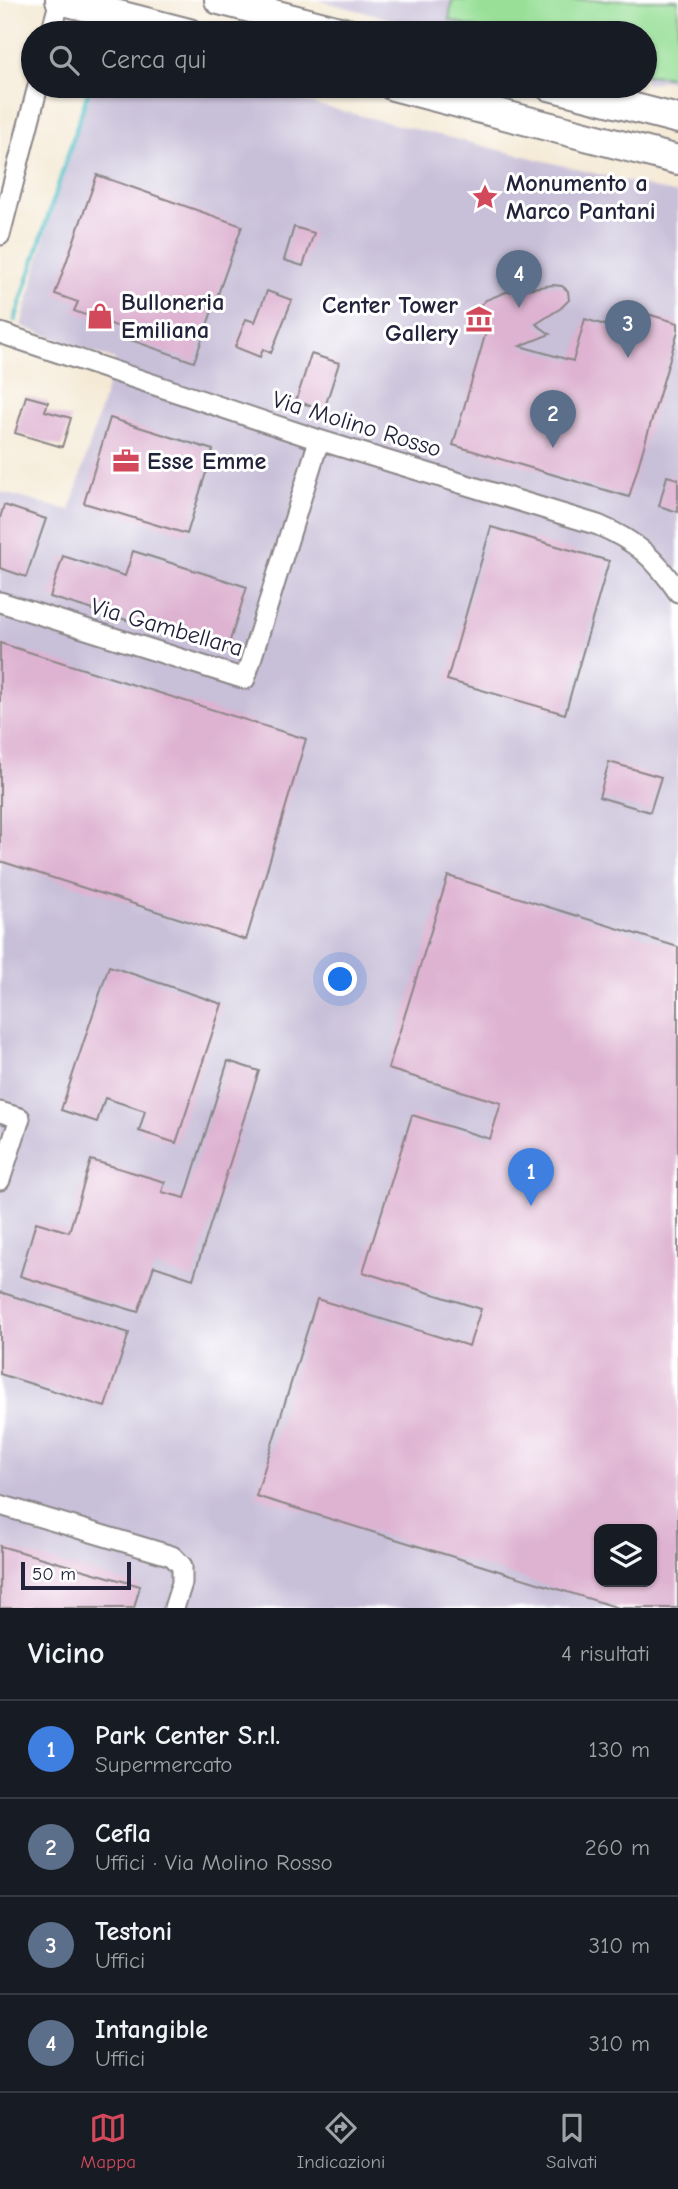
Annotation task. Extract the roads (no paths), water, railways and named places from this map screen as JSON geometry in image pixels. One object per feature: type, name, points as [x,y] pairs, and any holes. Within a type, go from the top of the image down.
[{"type":"highway","points":[[60,0],[143,21]]},
{"type":"highway","points":[[219,0],[300,21]]},
{"type":"highway","points":[[439,98],[678,160]]},
{"type":"highway","points":[[596,98],[678,119]]},
{"type":"street","points":[[54,21],[60,0]]},
{"type":"street","points":[[0,235],[35,98]]},
{"type":"street","name":"Via Molino Rosso","points":[[0,332],[319,439],[598,525],[622,535],[640,547],[663,570],[678,592]]},
{"type":"street","name":"Via Gambellara","points":[[0,602],[245,679],[319,439]]},
{"type":"street","points":[[0,1112],[20,1118],[0,1180]]},
{"type":"street","points":[[0,1505],[172,1556],[182,1566],[181,1584],[174,1608]]},
{"type":"waterway","points":[[15,320],[86,98]]},
{"type":"place","name":"Monumento a Marco Pantani","points":[[485,197]]},
{"type":"place","name":"Intangible","points":[[519,308]]},
{"type":"place","name":"Bulloneria Emiliana","points":[[100,316]]},
{"type":"place","name":"Center Tower Gallery","points":[[479,319]]},
{"type":"place","name":"Testoni","points":[[628,358]]},
{"type":"place","name":"Cefla","points":[[553,448]]},
{"type":"place","name":"Esse Emme","points":[[126,461]]},
{"type":"place","name":"Park Center S.r.l.","points":[[531,1206]]}]
